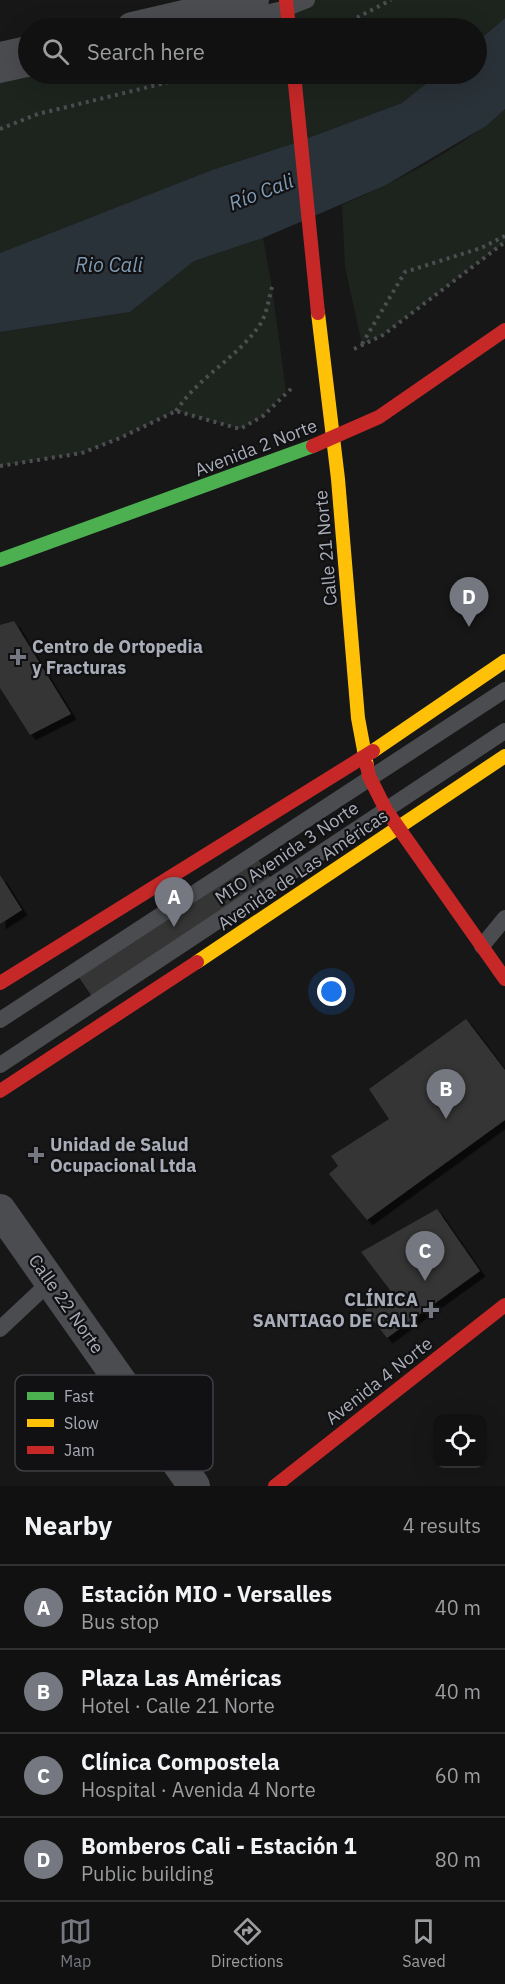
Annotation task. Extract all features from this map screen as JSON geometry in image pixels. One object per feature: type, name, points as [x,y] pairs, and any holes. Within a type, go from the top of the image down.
[{"type":"main road","name":"Calle 21 Norte","points":[[296,84],[314,280],[334,438],[358,718],[364,757],[369,776],[386,810],[505,979]]},
{"type":"main road","name":"Avenida 2 Norte","points":[[0,560],[334,438],[379,417],[505,330]]},
{"type":"main road","points":[[0,982],[364,757],[505,661]]},
{"type":"main road","name":"Avenida de Las Américas","points":[[0,1091],[504,759]]},
{"type":"main road","name":"Avenida 4 Norte","points":[[275,1486],[505,1305]]},
{"type":"street","points":[[175,18],[253,0]]},
{"type":"street","points":[[0,58],[18,54]]},
{"type":"street","name":"Calle 22 Norte","points":[[0,1210],[116,1375]]},
{"type":"street","name":"Calle 22 Norte","points":[[183,1471],[194,1486]]},
{"type":"lane","points":[[236,18],[307,0]]},
{"type":"lane","points":[[0,75],[18,71]]},
{"type":"lane","name":"MIO Avenida 3 Norte","points":[[0,1020],[330,805],[369,776],[430,741],[505,690]]},
{"type":"lane","name":"MIO Avenida 3 Norte","points":[[0,1065],[505,731]]},
{"type":"lane","points":[[482,946],[505,918]]},
{"type":"lane","points":[[0,1329],[50,1282]]},
{"type":"path","points":[[356,18],[391,0]]},
{"type":"path","points":[[0,129],[38,114],[161,84]]},
{"type":"path","points":[[505,237],[481,248],[405,272],[362,344],[383,335],[505,242]]},
{"type":"path","points":[[0,466],[82,453],[120,438],[176,411],[191,389],[237,351],[262,321],[272,287]]},
{"type":"path","points":[[176,411],[240,429],[263,416],[286,392]]},
{"type":"shaded area","points":[[307,0],[505,0],[505,18],[487,33],[487,18],[238,18]]},
{"type":"shaded area","points":[[18,74],[18,84],[426,84],[402,103],[292,144],[212,170],[0,253],[0,75]]},
{"type":"shaded area","points":[[505,109],[505,242],[383,335],[362,344],[345,267],[342,205],[428,163],[468,138]]},
{"type":"shaded area","points":[[263,238],[286,391],[263,416],[240,429],[176,411],[120,438],[82,453],[0,466],[0,332],[130,312],[194,261]]},
{"type":"water","name":"Rio Cali","points":[[505,18],[505,109],[486,126],[386,185],[263,238],[194,261],[130,312],[0,332],[0,253],[212,170],[292,144],[402,103],[426,84],[487,84],[487,33]]},
{"type":"building","name":"Centro de Ortopedia y Fracturas","points":[[14,621],[71,714],[30,735],[0,688],[0,625]]},
{"type":"building","points":[[255,855],[272,880],[93,998],[76,973]]},
{"type":"building","points":[[0,875],[22,910],[0,924]]},
{"type":"building","points":[[466,1019],[505,1070],[505,1120],[367,1220],[329,1174],[338,1166],[331,1156],[389,1119],[369,1089]]},
{"type":"building","points":[[437,1209],[480,1271],[387,1338],[365,1310],[390,1290],[361,1252]]},
{"type":"traffic: fast","points":[[0,560],[313,446]]},
{"type":"traffic: slow","points":[[318,313],[338,479],[358,718],[367,766]]},
{"type":"traffic: slow","points":[[373,751],[505,661]]},
{"type":"traffic: slow","points":[[197,962],[505,756]]},
{"type":"traffic: jam","points":[[286,0],[288,18]]},
{"type":"traffic: jam","points":[[295,84],[318,313]]},
{"type":"traffic: jam","points":[[313,446],[379,417],[505,330]]},
{"type":"traffic: jam","points":[[0,983],[373,751]]},
{"type":"traffic: jam","points":[[367,766],[369,776],[386,810],[505,979]]},
{"type":"traffic: jam","points":[[0,1091],[197,962]]},
{"type":"traffic: jam","points":[[275,1486],[505,1305]]},
{"type":"place","name":"Bomberos Cali - Estación 1","points":[[469,627]]},
{"type":"place","name":"Centro de Ortopedia y Fracturas","points":[[18,657]]},
{"type":"place","name":"Estación MIO - Versalles","points":[[174,927]]},
{"type":"place","name":"Plaza Las Américas","points":[[446,1119]]},
{"type":"place","name":"Unidad de Salud Ocupacional Ltda","points":[[36,1155]]},
{"type":"place","name":"Clínica Compostela","points":[[425,1281]]},
{"type":"place","name":"CLÍNICA SANTIAGO DE CALI","points":[[431,1310]]},
{"type":"water label","name":"Río Cali","points":[[261,192]]}]
